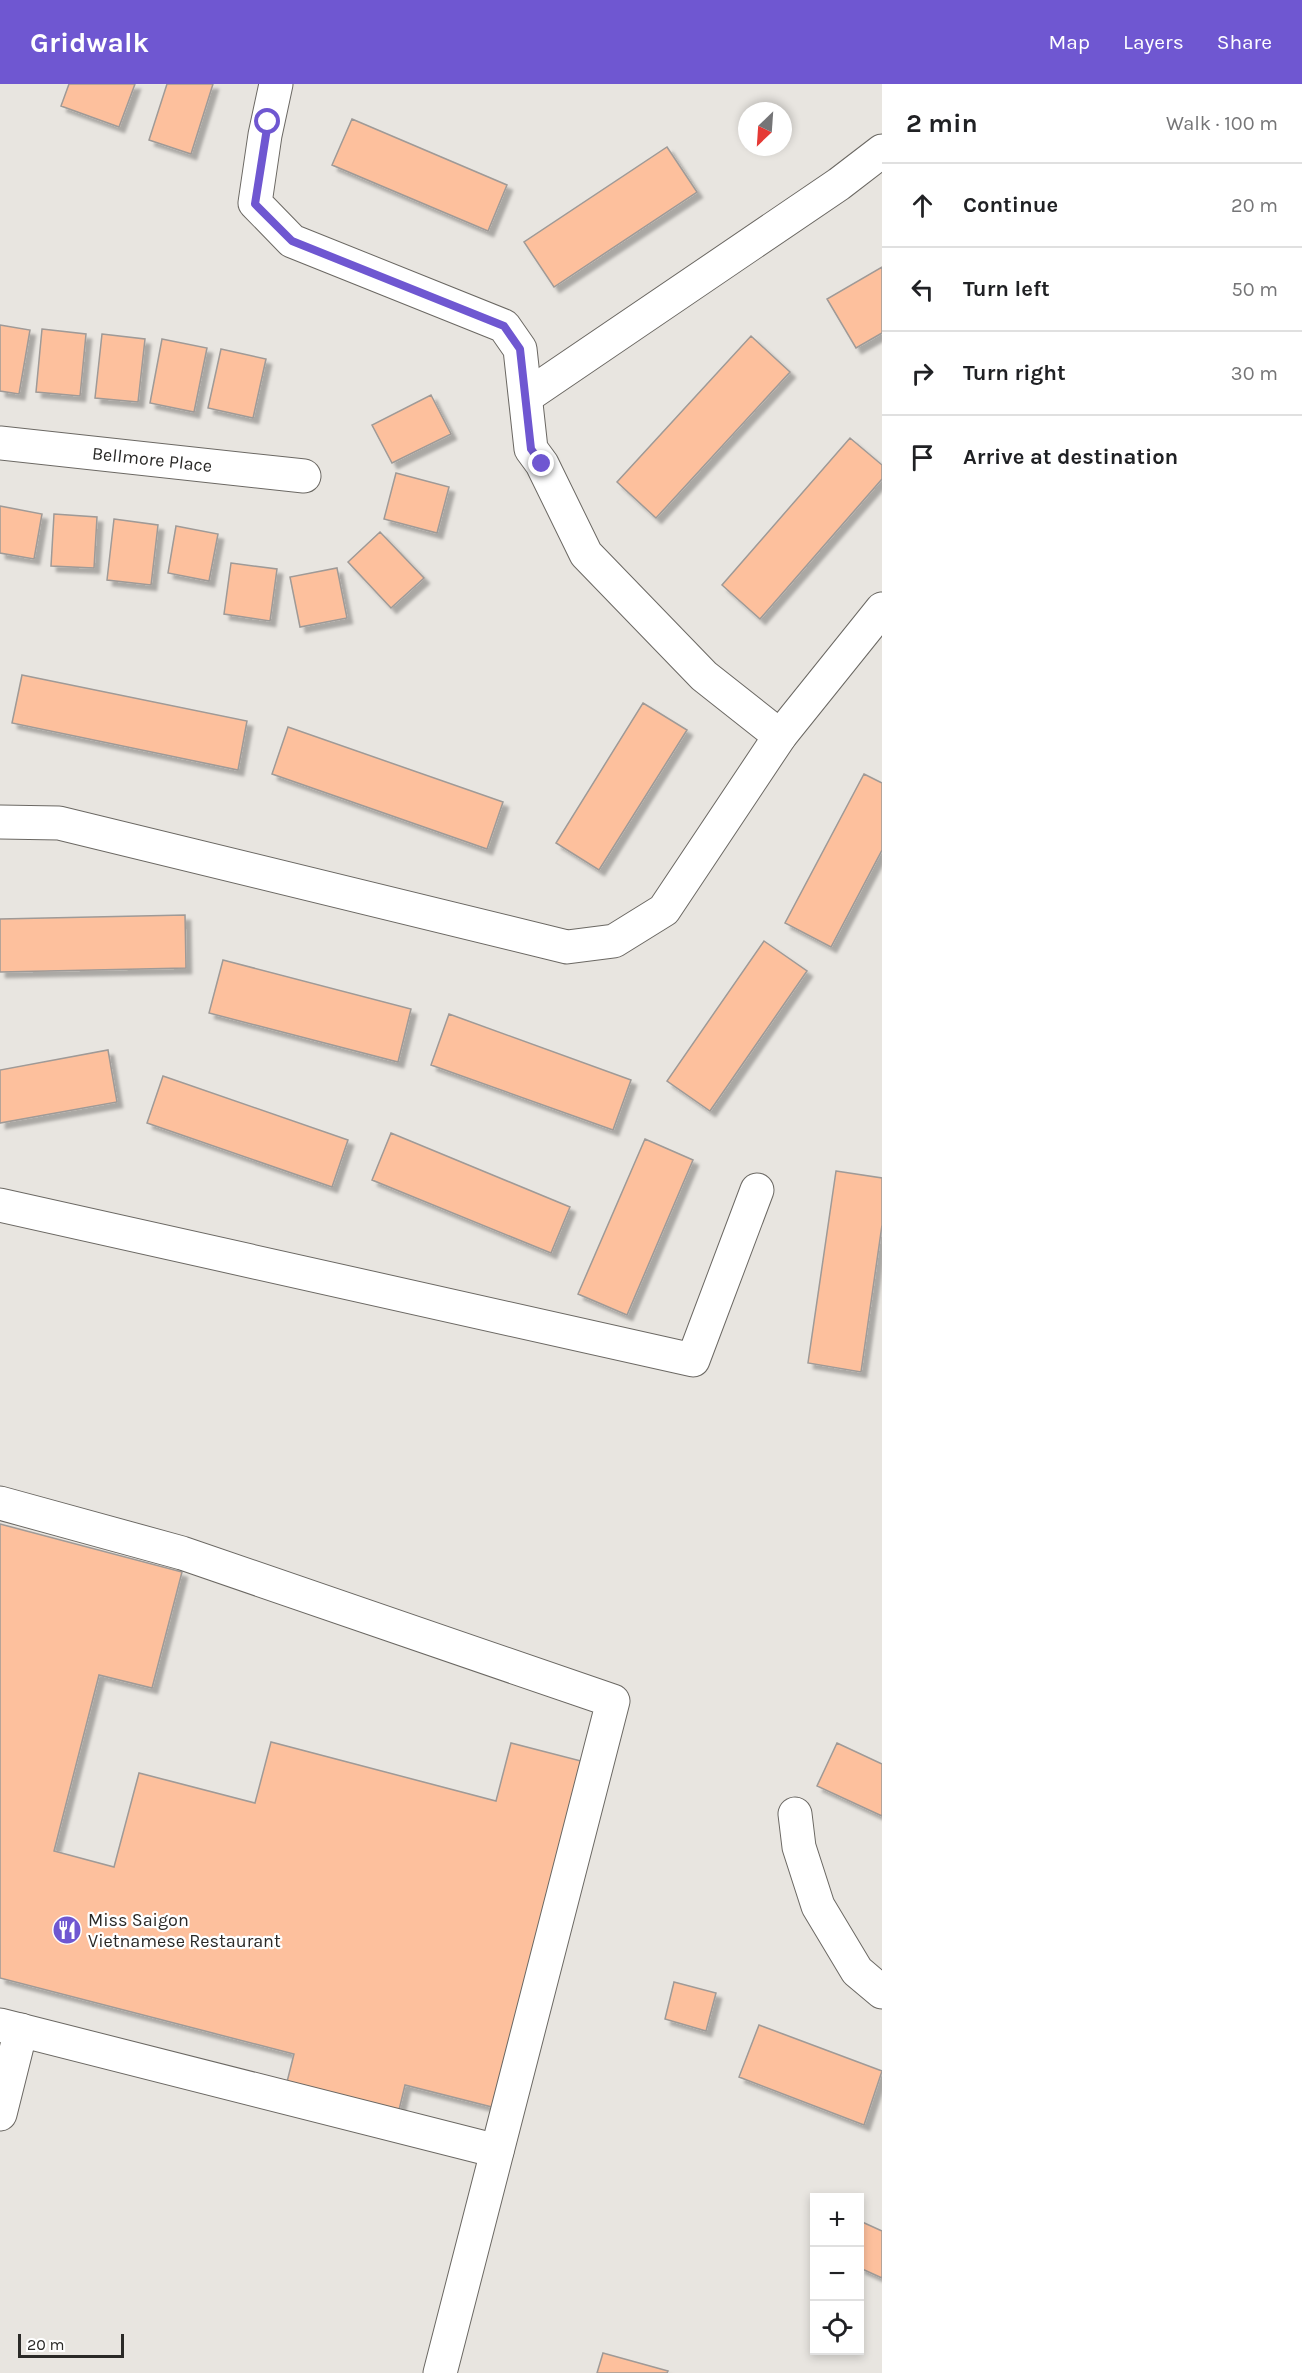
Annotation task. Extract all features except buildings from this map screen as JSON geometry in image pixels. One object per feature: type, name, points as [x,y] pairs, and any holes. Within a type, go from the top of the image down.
[{"type":"street","points":[[276,84],[264,135],[255,204],[292,241],[504,326],[520,349],[531,449],[542,464],[586,554],[704,676],[780,736]]},
{"type":"street","points":[[526,396],[839,184],[882,151]]},
{"type":"street","name":"Bellmore Place","points":[[0,443],[304,476]]},
{"type":"street","points":[[0,822],[59,823],[567,947],[614,941],[664,910],[780,736],[882,609]]},
{"type":"street","points":[[0,1205],[693,1360],[757,1190]]},
{"type":"street","points":[[0,1503],[182,1553],[613,1701],[440,2373]]},
{"type":"street","points":[[795,1814],[799,1847],[819,1906],[857,1971],[882,1992]]},
{"type":"street","points":[[0,2114],[10,2028],[497,2151]]},
{"type":"place","name":"Miss Saigon Vietnamese Restaurant","points":[[67,1930]]},
{"type":"route","points":[[268,122],[264,135],[255,204],[292,241],[504,326],[520,349],[531,449],[542,464]]}]
